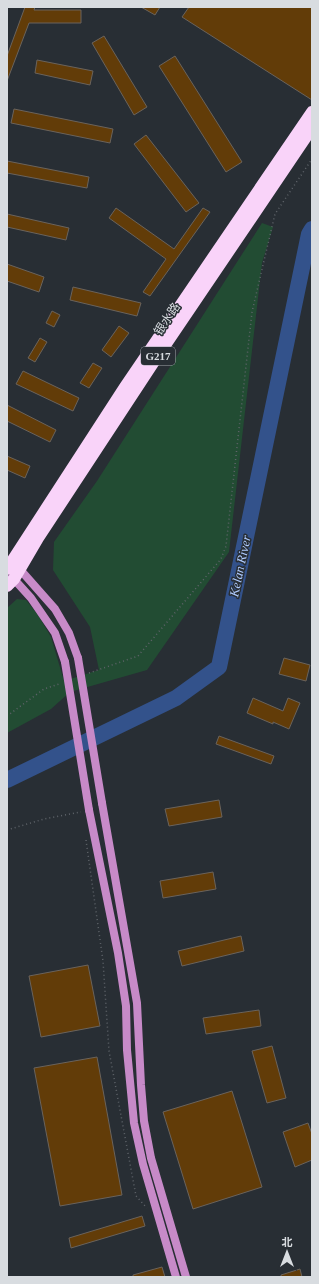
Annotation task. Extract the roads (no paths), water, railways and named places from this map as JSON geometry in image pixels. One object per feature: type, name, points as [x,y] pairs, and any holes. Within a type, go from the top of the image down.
[{"type":"highway","name":"银水路","points":[[11,573],[125,388],[312,112]]},
{"type":"highway","name":"银水路","points":[[11,573],[38,538],[312,128]]},
{"type":"main road","points":[[11,573],[55,609],[70,633],[78,658],[138,1003],[144,1121],[151,1158],[186,1277]]},
{"type":"main road","points":[[11,573],[31,598],[55,633],[65,662],[89,810],[118,953],[126,1006],[127,1050],[134,1123],[143,1164],[176,1277]]},
{"type":"waterway","name":"Kelan River","points":[[7,780],[176,698],[219,667],[309,234],[312,229]]}]
